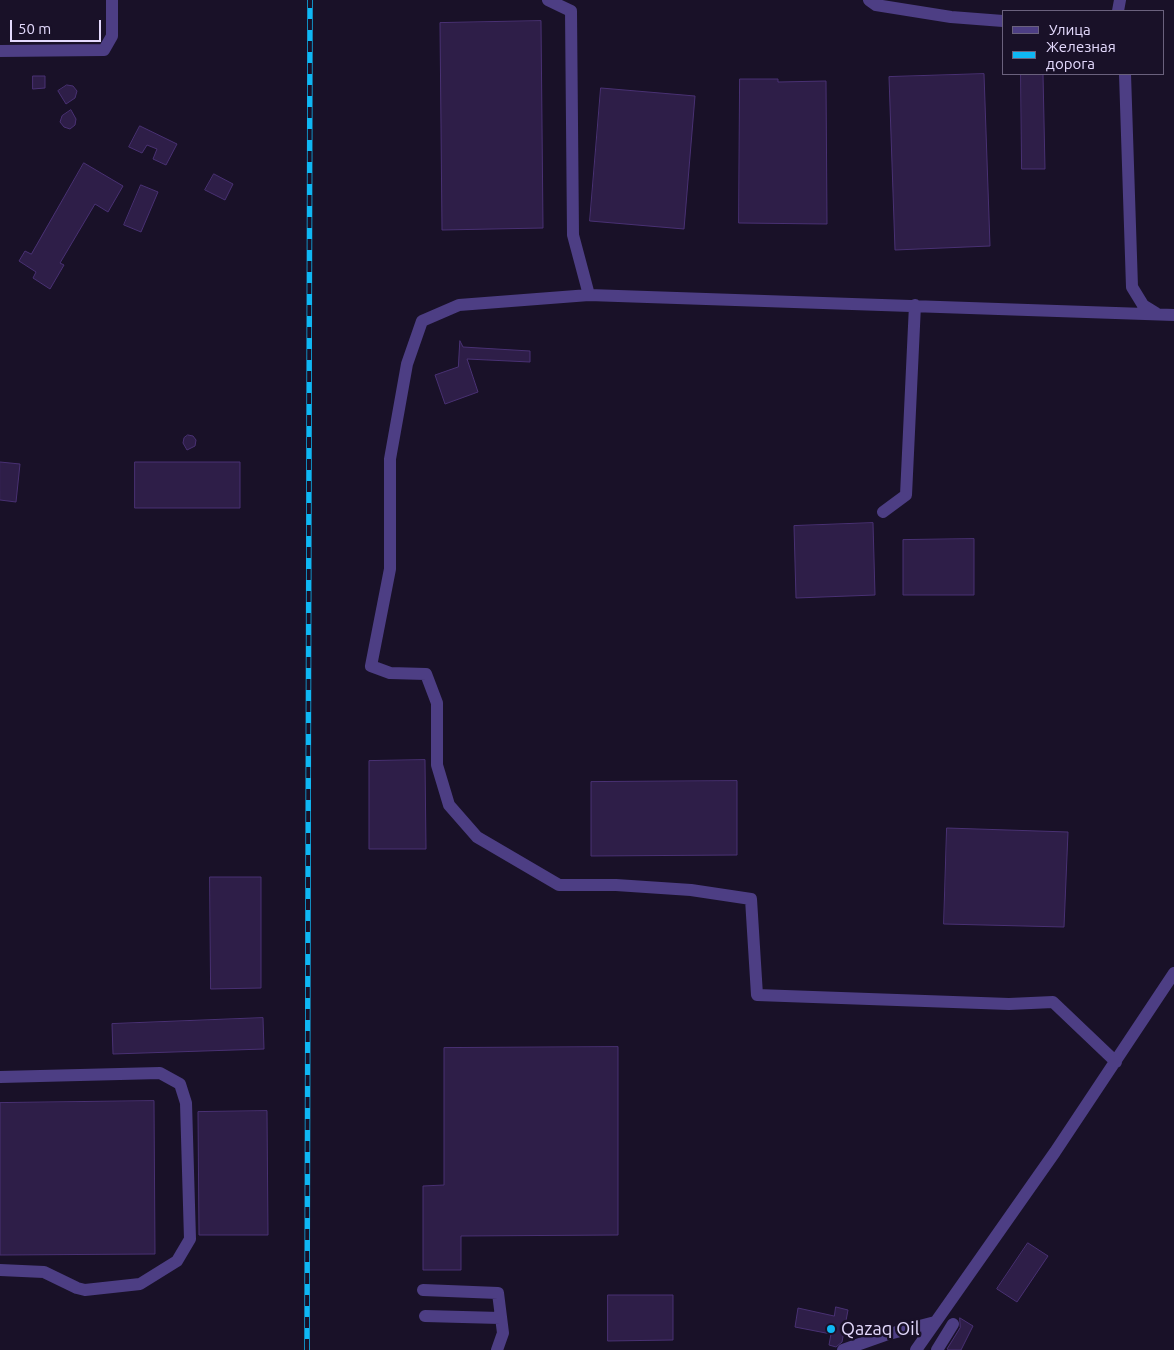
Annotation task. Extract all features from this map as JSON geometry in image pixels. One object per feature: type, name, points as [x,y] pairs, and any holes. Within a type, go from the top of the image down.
[{"type":"street","points":[[0,51],[104,50],[112,36],[112,0]]},
{"type":"street","points":[[548,0],[571,11],[573,235],[589,295]]},
{"type":"street","points":[[869,0],[876,5],[951,16],[1002,21]]},
{"type":"street","points":[[1125,75],[1132,287],[1143,305],[1156,313]]},
{"type":"street","points":[[1116,1062],[1053,1002],[1009,1004],[757,995],[751,899],[691,890],[616,885],[559,885],[477,837],[449,805],[437,765],[438,703],[426,674],[390,673],[371,666],[390,569],[390,459],[407,364],[422,321],[459,305],[589,295],[1174,315]]},
{"type":"street","points":[[883,512],[906,495],[915,305]]},
{"type":"street","points":[[932,1350],[918,1347],[1116,1062],[1174,973]]},
{"type":"street","points":[[1160,993],[1174,988]]},
{"type":"street","points":[[0,1078],[160,1073],[180,1084],[186,1103],[190,1239],[177,1262],[140,1284],[85,1290],[44,1272],[0,1270]]},
{"type":"street","points":[[423,1290],[498,1293],[503,1333],[497,1350]]},
{"type":"street","points":[[425,1316],[500,1318]]},
{"type":"street","points":[[843,1350],[885,1335],[935,1322]]},
{"type":"street","points":[[938,1350],[953,1324]]},
{"type":"building","points":[[541,21],[543,228],[442,230],[440,23]]},
{"type":"building","points":[[984,74],[990,246],[895,250],[889,77]]},
{"type":"building","points":[[1021,75],[1043,75],[1045,169],[1022,169]]},
{"type":"building","points":[[33,76],[45,76],[45,88],[33,89]]},
{"type":"building","points":[[740,79],[778,79],[778,82],[826,81],[827,224],[739,223]]},
{"type":"building","points":[[67,85],[73,86],[77,91],[75,98],[66,104],[58,91]]},
{"type":"building","points":[[601,88],[695,96],[684,229],[590,221]]},
{"type":"building","points":[[71,110],[76,119],[75,125],[70,129],[64,127],[60,122],[62,116]]},
{"type":"building","points":[[140,126],[177,144],[166,165],[153,159],[157,149],[147,145],[142,153],[129,147]]},
{"type":"building","points":[[84,163],[123,186],[108,212],[95,204],[60,263],[64,265],[50,289],[33,278],[36,272],[19,261],[25,251],[31,254]]},
{"type":"building","points":[[214,174],[233,184],[225,200],[205,190]]},
{"type":"building","points":[[141,185],[158,192],[141,232],[124,225]]},
{"type":"building","points":[[460,341],[463,347],[530,351],[530,362],[467,359],[478,392],[445,404],[435,375],[458,367]]},
{"type":"building","points":[[188,435],[193,436],[196,440],[195,446],[187,450],[183,443],[184,438]]},
{"type":"building","points":[[0,462],[20,464],[16,502],[0,500]]},
{"type":"building","points":[[135,462],[240,462],[240,508],[135,508]]},
{"type":"building","points":[[873,523],[875,595],[796,598],[794,526]]},
{"type":"building","points":[[974,539],[974,595],[903,595],[903,540]]},
{"type":"building","points":[[425,760],[426,849],[369,849],[369,761]]},
{"type":"building","points":[[737,781],[737,855],[591,856],[591,782]]},
{"type":"building","points":[[947,828],[1068,832],[1064,927],[944,924]]},
{"type":"building","points":[[210,877],[261,877],[261,988],[211,989]]},
{"type":"building","points":[[263,1018],[264,1049],[113,1054],[112,1024]]},
{"type":"building","points":[[618,1047],[618,1235],[461,1236],[461,1270],[423,1270],[423,1186],[444,1185],[444,1048]]},
{"type":"building","points":[[154,1101],[155,1254],[0,1255],[0,1103]]},
{"type":"building","points":[[267,1111],[268,1235],[199,1235],[198,1112]]},
{"type":"building","points":[[1028,1243],[1048,1256],[1017,1302],[997,1289]]},
{"type":"building","points":[[608,1295],[673,1295],[673,1340],[608,1341]]},
{"type":"building","points":[[836,1307],[848,1310],[842,1342],[836,1347],[829,1345],[831,1334],[795,1327],[798,1308],[834,1316]]},
{"type":"building","points":[[960,1318],[973,1326],[961,1350],[949,1350],[947,1349],[960,1328]]},
{"type":"railway","points":[[307,1350],[310,0]]},
{"type":"place","name":"Qazaq Oil","points":[[831,1329]]}]
